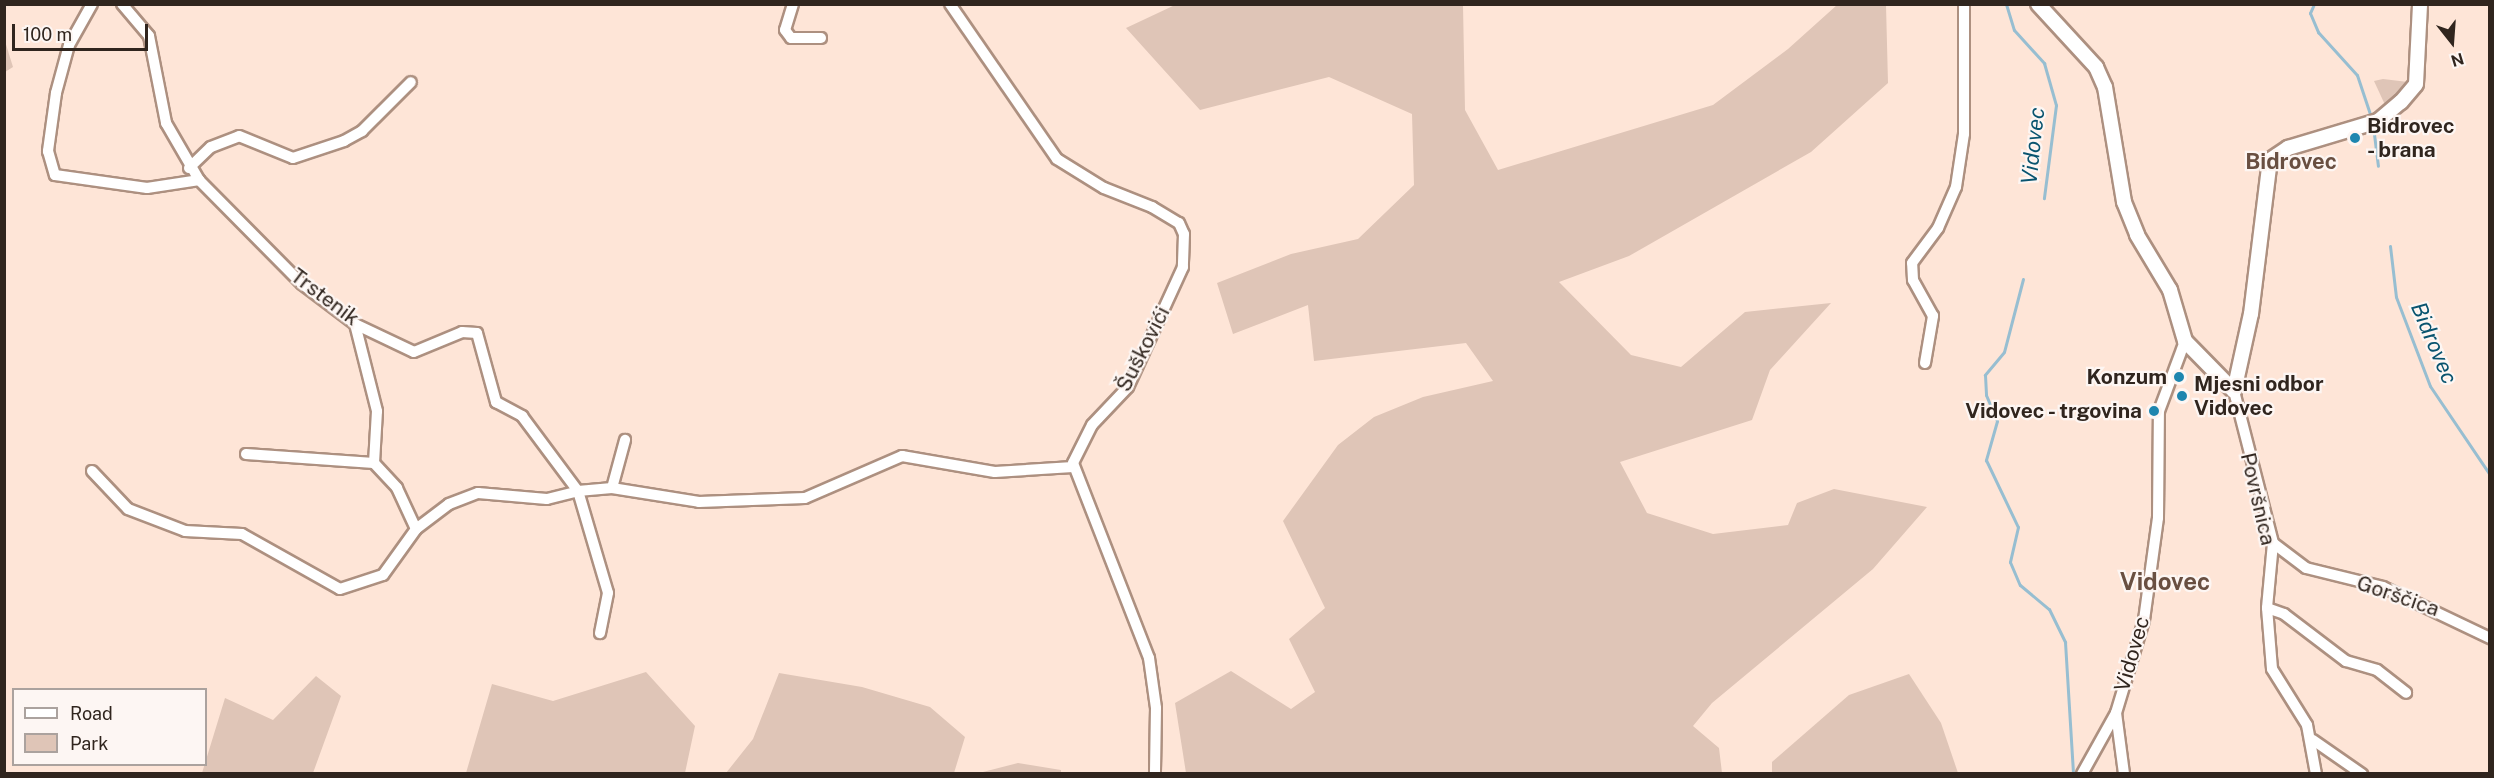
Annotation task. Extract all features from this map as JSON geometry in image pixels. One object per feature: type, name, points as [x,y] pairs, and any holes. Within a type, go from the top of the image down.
[{"type":"street","points":[[92,4],[69,45],[56,93],[48,151],[55,175],[147,188],[199,180]]},
{"type":"street","name":"Trstenik","points":[[122,4],[149,36],[166,123],[189,168],[302,284],[355,324],[414,352],[462,332],[477,333],[496,402],[522,416],[578,492],[608,593],[600,633]]},
{"type":"street","points":[[793,4],[785,30],[791,38],[822,38]]},
{"type":"street","name":"Šuškovići","points":[[950,4],[1058,159],[1104,188],[1152,207],[1179,223],[1184,234],[1183,267],[1145,352],[1128,387],[1085,437],[1072,467]]},
{"type":"street","points":[[1925,363],[1933,316],[1914,280],[1912,263],[1951,204],[1958,175],[1966,75],[1964,4]]},
{"type":"street","points":[[2038,4],[2081,49],[2105,87],[2124,202],[2170,290],[2186,341]]},
{"type":"street","points":[[2234,391],[2251,314],[2270,160],[2288,148],[2378,121],[2416,84],[2420,4]]},
{"type":"street","points":[[189,168],[211,147],[239,136],[292,158],[345,141],[411,82]]},
{"type":"street","points":[[355,324],[377,411],[374,463]]},
{"type":"street","name":"Površnica","points":[[2186,341],[2234,391],[2272,543],[2267,608],[2272,669],[2313,740]]},
{"type":"street","name":"Vidovec","points":[[2082,774],[2116,713],[2153,567],[2159,411],[2186,341]]},
{"type":"street","points":[[612,488],[625,440]]},
{"type":"street","points":[[246,454],[374,463],[397,488],[417,530]]},
{"type":"street","points":[[92,471],[128,509],[185,531],[242,534],[340,589],[383,575],[417,530],[449,504],[478,493],[547,499],[612,488],[699,502],[805,498],[902,456],[994,472],[1072,467],[1096,512],[1112,573],[1149,658],[1156,708],[1155,774]]},
{"type":"street","name":"Gorščica","points":[[2272,543],[2306,568],[2383,587],[2490,638]]},
{"type":"street","points":[[2267,608],[2284,614],[2346,661],[2377,670],[2406,693]]},
{"type":"street","points":[[2116,713],[2124,774]]},
{"type":"street","points":[[2313,740],[2316,774]]},
{"type":"street","points":[[2313,740],[2362,774]]},
{"type":"green space","points":[[1175,5],[1463,5],[1465,110],[1498,170],[1713,105],[1788,49],[1837,5],[1886,5],[1888,83],[1811,152],[1629,256],[1559,282],[1631,355],[1681,367],[1745,312],[1831,303],[1770,370],[1752,420],[1620,462],[1647,513],[1713,534],[1788,525],[1797,503],[1834,489],[1927,507],[1873,569],[1712,703],[1693,726],[1719,748],[1722,773],[1186,773],[1175,703],[1231,671],[1291,709],[1315,692],[1289,639],[1325,608],[1283,521],[1338,445],[1374,417],[1423,397],[1493,381],[1466,343],[1314,361],[1308,305],[1233,334],[1217,283],[1291,254],[1358,239],[1414,185],[1412,114],[1329,77],[1200,110],[1126,28]]},
{"type":"green space","points":[[4,38],[13,67],[5,72],[4,72]]},
{"type":"green space","points":[[2383,79],[2408,82],[2386,107],[2374,81]]},
{"type":"green space","points":[[646,672],[695,726],[685,773],[466,773],[492,684],[553,701]]},
{"type":"green space","points":[[779,673],[862,687],[930,707],[965,737],[954,773],[726,773],[753,739]]},
{"type":"green space","points":[[1909,674],[1941,723],[1958,773],[1772,773],[1772,762],[1849,695]]},
{"type":"green space","points":[[316,676],[341,696],[313,773],[202,773],[204,766],[207,766],[207,757],[225,698],[273,720]]},
{"type":"green space","points":[[1018,763],[1061,770],[1061,773],[979,773]]},
{"type":"waterway","name":"Vidovec","points":[[2006,4],[2014,30],[2044,63],[2056,105],[2044,198]]},
{"type":"waterway","name":"Bidrovec","points":[[2314,4],[2310,13],[2318,32],[2357,75],[2372,120]]},
{"type":"waterway","name":"Bidrovec","points":[[2373,126],[2378,166]]},
{"type":"waterway","name":"Bidrovec","points":[[2390,246],[2396,297],[2430,386],[2490,475]]},
{"type":"waterway","name":"Vidovec","points":[[2023,279],[2004,352],[1985,375],[1986,395],[1997,421],[1986,460],[2018,527],[2010,562],[2020,585],[2049,609],[2065,642],[2073,774]]},
{"type":"place","name":"Bidrovec - brana","points":[[2355,138]]},
{"type":"place","name":"Konzum","points":[[2179,377]]},
{"type":"place","name":"Mjesni odbor Vidovec","points":[[2182,396]]},
{"type":"place","name":"Vidovec - trgovina","points":[[2154,411]]},
{"type":"district","name":"Bidrovec","points":[[2291,162]]},
{"type":"district","name":"Vidovec","points":[[2165,582]]}]
